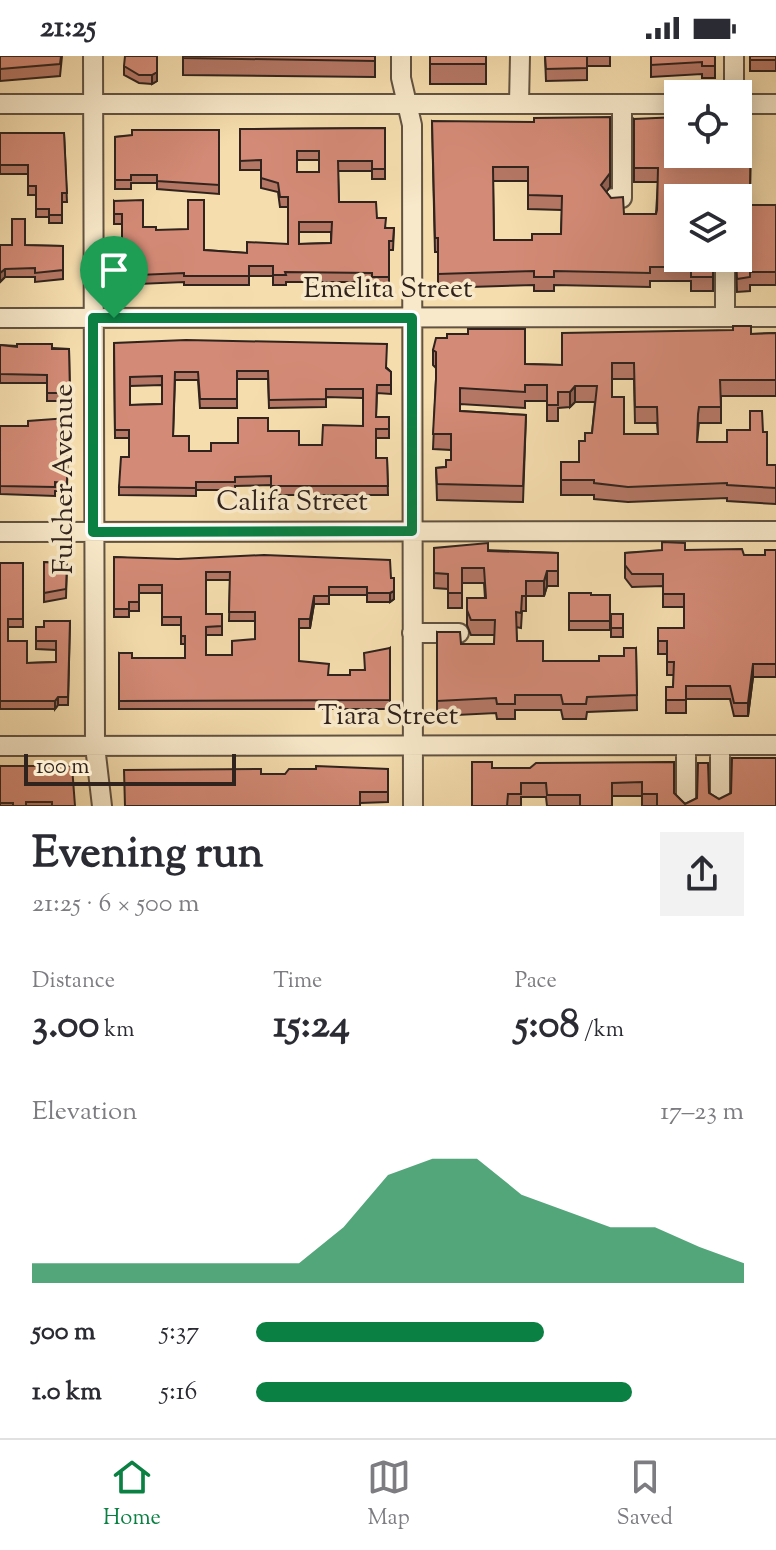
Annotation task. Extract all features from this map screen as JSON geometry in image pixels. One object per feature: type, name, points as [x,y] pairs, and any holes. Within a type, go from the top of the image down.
[{"type":"street","name":"Fulcher Avenue","points":[[93,56],[95,746],[102,806]]},
{"type":"street","points":[[401,56],[406,103],[412,125],[413,806]]},
{"type":"street","points":[[519,103],[520,56]]},
{"type":"street","points":[[734,56],[734,80]]},
{"type":"street","points":[[0,104],[664,104]]},
{"type":"street","points":[[613,198],[622,198],[622,104]]},
{"type":"street","points":[[752,104],[776,104]]},
{"type":"street","points":[[722,272],[723,317]]},
{"type":"street","name":"Emelita Street","points":[[0,318],[776,317]]},
{"type":"street","name":"Califa Street","points":[[0,532],[776,531]]},
{"type":"street","points":[[412,633],[459,633]]},
{"type":"street","points":[[686,745],[686,806]]},
{"type":"street","points":[[720,745],[720,801]]},
{"type":"street","name":"Tiara Street","points":[[0,746],[776,745]]},
{"type":"building","points":[[0,56],[61,56],[60,64],[0,69]]},
{"type":"building","points":[[125,56],[157,56],[157,72],[139,75],[124,66]]},
{"type":"building","points":[[375,56],[375,61],[183,58]]},
{"type":"building","points":[[430,56],[486,56],[486,64],[430,64]]},
{"type":"building","points":[[545,56],[587,56],[587,68],[546,69]]},
{"type":"building","points":[[651,56],[715,56],[715,66],[702,66],[702,62],[651,65]]},
{"type":"building","points":[[750,56],[776,56],[776,60],[750,60]]},
{"type":"building","points":[[610,117],[610,173],[601,185],[611,198],[623,197],[624,214],[656,214],[657,210],[658,168],[634,168],[634,119],[664,118],[664,168],[750,168],[750,184],[664,184],[664,267],[650,267],[650,273],[554,271],[554,277],[534,277],[534,271],[438,274],[432,121],[534,122],[534,118]],"holes":[[[493,167],[528,167],[528,195],[562,196],[561,234],[532,234],[532,240],[494,240]]]},
{"type":"building","points":[[385,128],[385,169],[372,169],[372,161],[338,161],[339,202],[376,202],[377,218],[386,218],[385,228],[394,228],[393,241],[389,241],[389,277],[372,277],[372,273],[285,272],[286,275],[273,275],[273,266],[249,266],[249,276],[184,276],[184,273],[115,276],[116,245],[122,245],[122,214],[114,214],[114,201],[143,200],[143,227],[156,227],[156,230],[188,229],[188,200],[204,200],[204,250],[247,253],[247,242],[288,244],[288,197],[280,197],[278,183],[261,178],[261,160],[240,161],[240,129]],"holes":[[[297,151],[319,151],[319,172],[297,172]],[[299,222],[332,222],[331,243],[299,244]]]},
{"type":"building","points":[[132,130],[219,130],[219,185],[157,181],[157,175],[131,175],[131,180],[115,180],[115,137],[132,135]]},
{"type":"building","points":[[0,133],[64,133],[67,193],[62,193],[62,215],[49,215],[49,209],[36,209],[36,186],[28,186],[28,165],[0,165]]},
{"type":"building","points":[[752,205],[776,205],[776,272],[752,272]]},
{"type":"building","points":[[12,219],[25,219],[25,245],[63,246],[63,270],[35,273],[35,268],[5,269],[0,273],[0,245],[12,245]]},
{"type":"building","points":[[691,272],[713,272],[713,277],[691,277]]},
{"type":"building","points":[[737,272],[750,272],[750,277],[737,279]]},
{"type":"building","points":[[733,326],[751,326],[751,334],[776,333],[776,380],[720,380],[721,407],[699,407],[697,442],[727,442],[727,430],[750,430],[750,411],[762,411],[763,432],[767,432],[767,465],[776,465],[776,488],[727,483],[628,487],[594,483],[594,480],[561,480],[561,462],[579,462],[579,441],[585,441],[585,433],[592,433],[597,386],[575,386],[570,392],[558,392],[558,405],[547,405],[547,385],[525,385],[525,392],[460,388],[460,411],[526,415],[523,486],[437,484],[436,468],[446,467],[446,460],[451,460],[451,434],[433,434],[436,352],[433,350],[436,338],[447,338],[447,334],[468,334],[468,329],[525,329],[525,364],[562,365],[562,333],[733,330]],"holes":[[[612,363],[634,363],[635,407],[657,407],[658,434],[624,434],[624,397],[612,397]]]},
{"type":"building","points":[[186,340],[387,344],[386,368],[391,372],[391,385],[377,385],[376,417],[389,417],[389,429],[376,429],[376,458],[387,458],[388,486],[271,486],[271,476],[235,477],[235,482],[196,482],[196,488],[119,487],[121,457],[129,457],[129,430],[115,430],[114,343]],"holes":[[[237,371],[268,371],[269,400],[326,399],[326,389],[363,389],[363,426],[323,425],[322,445],[299,445],[299,431],[268,431],[268,418],[238,418],[238,443],[211,443],[211,451],[189,451],[189,436],[173,436],[175,372],[198,372],[200,399],[237,399]],[[162,376],[162,404],[130,405],[130,377]]]},
{"type":"building","points":[[17,344],[52,344],[52,349],[69,349],[70,393],[47,393],[47,375],[0,374],[0,345],[17,347]]},
{"type":"building","points":[[68,418],[67,483],[55,482],[55,487],[0,486],[0,426],[28,426],[28,421]]},
{"type":"building","points":[[662,542],[685,543],[685,550],[742,549],[744,555],[765,555],[765,550],[776,550],[776,664],[753,664],[748,703],[734,703],[730,686],[686,686],[686,700],[666,700],[666,687],[673,687],[674,662],[667,662],[667,641],[658,641],[658,628],[684,628],[684,594],[663,594],[663,574],[632,574],[625,565],[625,553],[662,550]]},
{"type":"building","points":[[488,543],[488,551],[558,553],[558,571],[547,571],[544,581],[526,581],[521,613],[516,612],[517,641],[543,641],[543,661],[599,661],[599,656],[624,656],[624,648],[636,648],[637,695],[587,697],[586,704],[563,704],[561,695],[515,695],[515,704],[497,704],[496,698],[437,701],[437,632],[460,632],[461,644],[494,644],[495,620],[471,620],[467,610],[467,598],[486,598],[484,568],[462,568],[462,593],[448,593],[448,574],[434,573],[434,548]]},
{"type":"building","points":[[264,555],[390,560],[394,591],[390,593],[367,593],[367,587],[329,587],[329,596],[314,596],[310,619],[299,619],[299,661],[329,664],[328,675],[350,675],[350,670],[365,670],[364,653],[390,648],[390,700],[119,701],[119,653],[132,653],[132,658],[185,658],[185,636],[181,636],[181,617],[162,617],[162,585],[139,585],[139,602],[129,602],[129,609],[114,609],[114,557],[178,559]],"holes":[[[206,572],[230,572],[229,612],[255,612],[255,639],[232,641],[232,655],[206,655],[206,627],[222,626],[222,614],[206,614]]]},
{"type":"building","points":[[44,562],[67,564],[66,589],[44,593]]},
{"type":"building","points":[[0,563],[23,563],[23,619],[8,619],[8,641],[27,641],[27,663],[56,662],[56,641],[36,641],[36,627],[44,627],[44,621],[70,621],[68,697],[58,697],[55,701],[0,701]]},
{"type":"building","points":[[569,593],[610,595],[610,621],[569,621]]},
{"type":"building","points":[[611,614],[623,614],[623,628],[611,628]]},
{"type":"building","points":[[732,758],[776,758],[776,806],[657,806],[657,794],[642,794],[642,782],[612,783],[612,806],[580,806],[580,795],[547,795],[546,783],[521,783],[521,794],[508,794],[507,806],[472,806],[472,762],[492,762],[492,768],[530,768],[536,763],[674,762],[674,793],[685,804],[697,798],[698,763],[708,763],[709,793],[719,799],[731,793]]},
{"type":"building","points":[[0,766],[72,766],[75,806],[52,806],[52,802],[26,802],[26,806],[0,803]]},
{"type":"building","points":[[316,766],[388,769],[388,792],[360,792],[360,806],[125,806],[124,770],[261,769],[261,774],[285,774],[289,769],[316,769]]},
{"type":"route","points":[[93,318],[114,318],[412,318],[412,531],[93,532],[93,318]]}]
